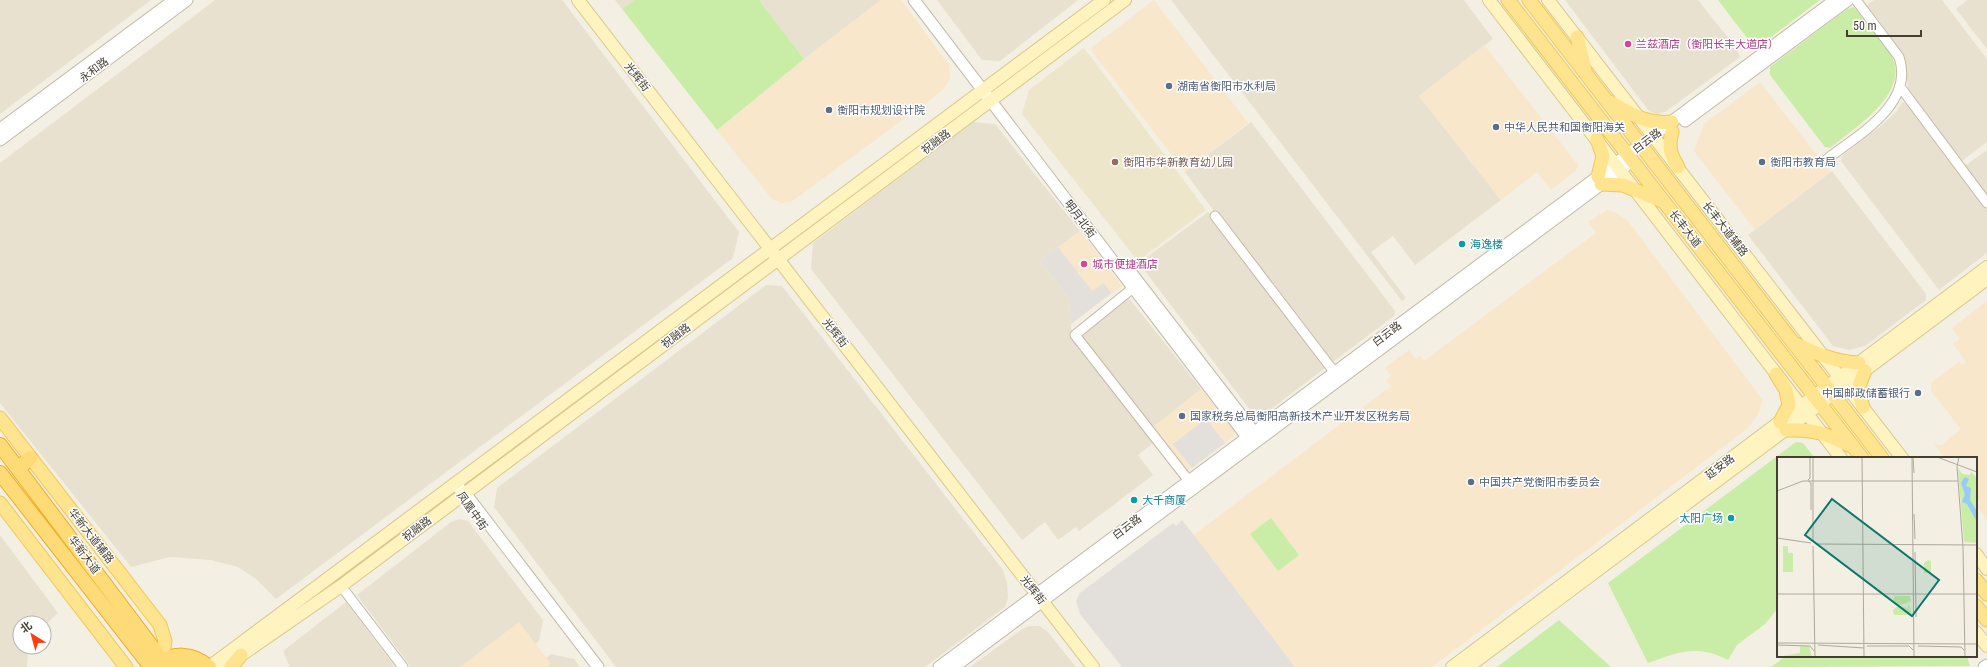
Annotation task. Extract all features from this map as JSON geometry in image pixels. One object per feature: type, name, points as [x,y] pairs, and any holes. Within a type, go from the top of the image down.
[{"type":"highway","name":"华新大道","points":[[0,445],[160,666]]},
{"type":"highway","points":[[18,469],[30,458]]},
{"type":"highway","name":"华新大道","points":[[0,473],[160,666]]},
{"type":"highway","points":[[160,666],[174,655],[187,655],[199,659],[209,667]]},
{"type":"highway","points":[[160,666],[184,665],[193,667]]},
{"type":"main road","name":"光辉街","points":[[578,0],[781,257],[1042,596],[1100,667]]},
{"type":"main road","name":"光辉街","points":[[586,0],[772,247]]},
{"type":"main road","name":"祝融路","points":[[209,667],[1104,0]]},
{"type":"main road","name":"祝融路","points":[[224,667],[341,586],[1125,0]]},
{"type":"main road","points":[[1489,0],[1840,457]]},
{"type":"main road","name":"长丰大道","points":[[1508,0],[1861,457]]},
{"type":"main road","name":"长丰大道","points":[[1529,0],[1881,457]]},
{"type":"main road","name":"长丰大道辅路","points":[[1548,0],[1901,457]]},
{"type":"main road","points":[[1577,37],[1586,74]]},
{"type":"main road","points":[[1607,100],[1640,118],[1672,127],[1669,143],[1671,155],[1678,167]]},
{"type":"main road","points":[[1596,139],[1603,156],[1600,180],[1634,188],[1663,201]]},
{"type":"main road","name":"延安路","points":[[1862,367],[1987,267]]},
{"type":"main road","name":"延安路","points":[[1468,667],[1830,390],[1987,279]]},
{"type":"main road","points":[[1794,343],[1826,358],[1862,367],[1858,394],[1863,407]]},
{"type":"main road","points":[[1776,374],[1786,390],[1789,405],[1783,426],[1821,432],[1853,447]]},
{"type":"main road","name":"华新大道辅路","points":[[0,418],[160,625],[165,641],[160,666]]},
{"type":"main road","name":"延安路","points":[[1452,667],[1783,426]]},
{"type":"main road","points":[[0,503],[126,667]]},
{"type":"main road","points":[[1977,555],[1987,569]]},
{"type":"main road","points":[[1977,581],[1987,594]]},
{"type":"main road","name":"光辉街","points":[[1042,596],[1093,667]]},
{"type":"main road","points":[[1977,608],[1986,621]]},
{"type":"main road","points":[[1977,633],[1987,646]]},
{"type":"main road","points":[[231,667],[241,655]]},
{"type":"street","name":"永和路","points":[[0,130],[174,0]]},
{"type":"street","name":"永和路","points":[[0,140],[188,0]]},
{"type":"street","name":"明月北街","points":[[914,0],[993,99],[1251,435]]},
{"type":"street","name":"明月北街","points":[[920,0],[985,89]]},
{"type":"street","name":"白云路","points":[[954,667],[1189,481],[1334,372],[1656,139],[1835,0]]},
{"type":"street","name":"白云路","points":[[1672,127],[1848,0]]},
{"type":"street","points":[[1827,159],[1877,120],[1890,106],[1901,88],[1902,66],[1900,57],[1856,0]]},
{"type":"street","points":[[1901,88],[1987,203]]},
{"type":"street","name":"明月北街","points":[[993,99],[1133,288],[1251,435]]},
{"type":"street","name":"白云路","points":[[939,667],[1042,596],[1600,180]]},
{"type":"street","points":[[1215,216],[1334,372]]},
{"type":"street","points":[[1133,288],[1074,335],[1189,481]]},
{"type":"street","name":"凤凰中街","points":[[454,484],[598,667]]},
{"type":"street","name":"凤凰中街","points":[[463,495],[590,667]]},
{"type":"street","points":[[341,586],[403,667]]},
{"type":"shaded area","points":[[0,0],[151,0],[0,114]]},
{"type":"shaded area","points":[[215,0],[562,0],[739,232],[733,258],[276,599],[256,579],[238,567],[211,560],[170,557],[131,567],[0,403],[0,163]]},
{"type":"shaded area","points":[[615,0],[634,0],[622,9]]},
{"type":"shaded area","points":[[759,0],[881,0],[804,59]]},
{"type":"shaded area","name":"衡阳市规划设计院","points":[[881,0],[901,0],[949,65],[950,79],[943,90],[791,202],[781,203],[772,199],[717,130],[804,59]]},
{"type":"shaded area","points":[[937,0],[1078,0],[1000,61],[982,60]]},
{"type":"shaded area","name":"湖南省衡阳市水利局","points":[[1154,0],[1248,123],[1185,172],[1090,49]]},
{"type":"shaded area","points":[[1171,0],[1464,0],[1493,39],[1419,96],[1501,200],[1415,265],[1393,236],[1371,252],[1406,298],[1402,301]]},
{"type":"shaded area","points":[[1565,0],[1698,0],[1737,49],[1740,57],[1665,112],[1656,114],[1649,111]]},
{"type":"shaded area","points":[[1874,0],[1942,0],[1987,59],[1987,142],[1959,163],[1931,125],[1933,123],[1908,88],[1904,55],[1867,5]]},
{"type":"shaded area","points":[[1967,0],[1987,0],[1987,49],[1956,9]]},
{"type":"shaded area","name":"中华人民共和国衡阳海关","points":[[1484,45],[1578,165],[1576,170],[1551,190],[1537,172],[1501,200],[1419,96]]},
{"type":"shaded area","name":"衡阳市华新教育幼儿园","points":[[1084,48],[1206,210],[1138,261],[1022,114],[1029,90]]},
{"type":"shaded area","name":"衡阳市教育局","points":[[1760,82],[1830,172],[1755,230],[1694,151],[1704,124]]},
{"type":"shaded area","points":[[1902,102],[1908,105],[1987,210],[1987,253],[1939,290],[1841,161],[1842,156],[1882,125],[1897,111]]},
{"type":"shaded area","points":[[973,122],[995,124],[1080,231],[1040,261],[1069,298],[1072,337],[1153,443],[1138,455],[1153,475],[1079,531],[1076,527],[1058,540],[1045,522],[1022,540],[811,269],[813,243]]},
{"type":"shaded area","points":[[1251,122],[1395,311],[1394,316],[1330,364],[1217,210],[1214,211],[1185,172]]},
{"type":"shaded area","points":[[1987,150],[1987,201],[1962,168]]},
{"type":"shaded area","points":[[1832,171],[1926,294],[1926,300],[1865,346],[1849,350],[1833,346],[1748,235]]},
{"type":"shaded area","name":"中国共产党衡阳市委员会","points":[[1607,210],[1614,212],[1627,220],[1762,399],[1759,413],[1748,428],[1432,667],[1295,667],[1194,535],[1391,386],[1386,380],[1391,376],[1385,368],[1409,350],[1415,359],[1420,356],[1424,361],[1596,233],[1588,222]]},
{"type":"shaded area","points":[[1208,212],[1326,367],[1262,416],[1253,414],[1139,263]]},
{"type":"shaded area","points":[[1080,231],[1122,286],[1071,324],[1069,298],[1040,261]]},
{"type":"shaded area","points":[[1058,247],[1092,291],[1104,283],[1111,293],[1071,324],[1069,298],[1040,261]]},
{"type":"shaded area","points":[[766,285],[782,286],[1003,570],[1007,583],[1008,598],[1005,607],[925,667],[616,667],[494,507],[497,488]]},
{"type":"shaded area","points":[[1129,298],[1201,389],[1152,428],[1080,336]]},
{"type":"shaded area","points":[[1987,301],[1987,519],[1977,507],[1980,503],[1977,498],[1977,457],[1944,457],[1934,444],[1942,445],[1961,429],[1931,391],[1932,382],[1959,362],[1962,365],[1966,362],[1953,344],[1960,339],[1952,328]]},
{"type":"shaded area","points":[[1201,389],[1234,430],[1234,436],[1187,472],[1152,428]]},
{"type":"shaded area","points":[[1206,419],[1225,443],[1192,468],[1173,444]]},
{"type":"shaded area","points":[[459,519],[468,521],[543,620],[539,641],[505,667],[411,667],[357,595],[451,522]]},
{"type":"shaded area","points":[[1182,520],[1295,667],[1122,667],[1080,614],[1076,601],[1080,593],[1173,523],[1176,526]]},
{"type":"shaded area","points":[[0,535],[58,613],[52,619],[52,615],[12,615],[12,655],[28,655],[27,667],[0,667]]},
{"type":"shaded area","points":[[346,602],[395,667],[290,667],[283,651]]},
{"type":"shaded area","points":[[519,622],[551,664],[547,667],[460,667]]},
{"type":"shaded area","points":[[1029,626],[1039,626],[1047,631],[1076,667],[970,667],[1022,629]]},
{"type":"shaded area","points":[[551,654],[574,659],[580,667],[534,667]]},
{"type":"green space","points":[[634,0],[759,0],[804,59],[717,130],[622,9]]},
{"type":"green space","points":[[1718,0],[1820,0],[1759,46],[1751,43]]},
{"type":"green space","points":[[1854,7],[1886,46],[1893,59],[1896,72],[1893,85],[1886,98],[1876,110],[1830,148],[1825,147],[1770,75],[1770,67],[1847,9]]},
{"type":"green space","points":[[1796,442],[1803,443],[1814,457],[1777,457],[1777,609],[1765,624],[1737,645],[1728,660],[1707,652],[1688,651],[1648,663],[1608,583]]},
{"type":"green space","points":[[1271,518],[1299,555],[1278,571],[1250,534]]},
{"type":"green space","points":[[1559,620],[1611,667],[1497,667]]},
{"type":"green space","points":[[1785,657],[1967,657],[1970,666],[1771,667]]},
{"type":"place","name":"兰兹酒店（衡阳长丰大道店）","points":[[1628,44]]},
{"type":"place","name":"湖南省衡阳市水利局","points":[[1169,86]]},
{"type":"place","name":"衡阳市规划设计院","points":[[829,110]]},
{"type":"place","name":"中华人民共和国衡阳海关","points":[[1496,127]]},
{"type":"place","name":"衡阳市华新教育幼儿园","points":[[1115,162]]},
{"type":"place","name":"衡阳市教育局","points":[[1762,162]]},
{"type":"place","name":"海逸楼","points":[[1462,244]]},
{"type":"place","name":"城市便捷酒店","points":[[1084,264]]},
{"type":"place","name":"中国邮政储蓄银行","points":[[1918,393]]},
{"type":"place","name":"国家税务总局衡阳高新技术产业开发区税务局","points":[[1182,416]]},
{"type":"place","name":"中国共产党衡阳市委员会","points":[[1471,482]]},
{"type":"place","name":"大千商厦","points":[[1134,500]]},
{"type":"place","name":"太阳广场","points":[[1731,518]]}]
